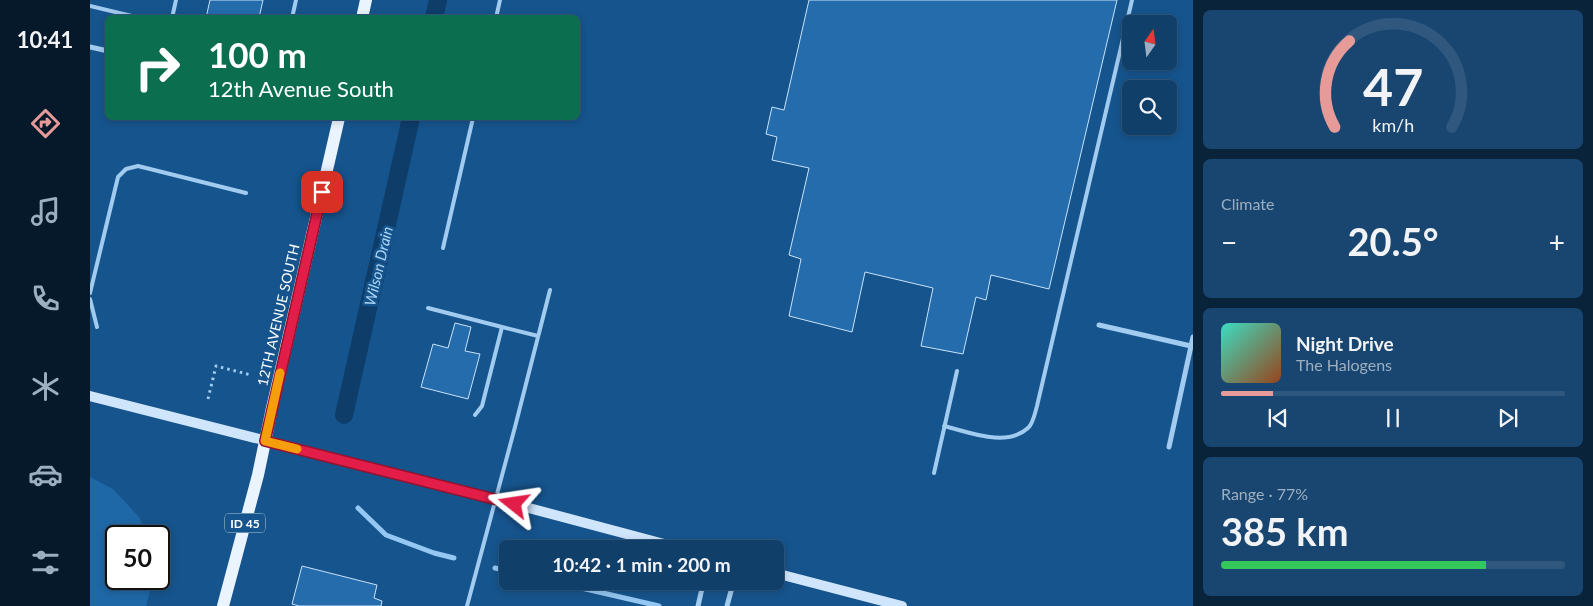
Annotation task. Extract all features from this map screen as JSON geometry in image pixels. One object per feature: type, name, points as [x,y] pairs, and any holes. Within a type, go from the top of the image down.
[{"type":"main road","points":[[363,15],[366,0]]},
{"type":"main road","name":"12TH AVENUE SOUTH","points":[[223,606],[258,475],[339,120]]},
{"type":"main road","points":[[90,396],[650,540]]},
{"type":"main road","points":[[784,575],[902,606]]},
{"type":"street","points":[[90,47],[105,50]]},
{"type":"street","points":[[1098,326],[1191,346]]},
{"type":"street","points":[[1169,447],[1193,337]]},
{"type":"street","points":[[698,606],[702,590]]},
{"type":"street","points":[[727,606],[731,590]]},
{"type":"lane","points":[[173,15],[176,0]]},
{"type":"lane","points":[[293,15],[296,0]]},
{"type":"lane","points":[[497,15],[500,0]]},
{"type":"lane","points":[[944,426],[994,438],[1014,436],[1029,427],[1037,406],[1132,0]]},
{"type":"lane","points":[[90,6],[128,15]]},
{"type":"lane","points":[[442,248],[473,120]]},
{"type":"lane","points":[[90,294],[118,177],[126,168],[138,166],[246,193]]},
{"type":"lane","points":[[467,606],[550,290]]},
{"type":"lane","points":[[90,300],[97,327]]},
{"type":"lane","points":[[428,308],[538,336]]},
{"type":"lane","points":[[475,415],[482,406],[502,327]]},
{"type":"lane","points":[[934,474],[957,371]]},
{"type":"path","points":[[208,399],[215,364],[251,375]]},
{"type":"shaded area","points":[[90,477],[113,489],[139,517],[142,525],[105,525],[105,590],[150,590],[146,606],[90,606]]},
{"type":"building","points":[[210,0],[263,0],[260,15],[207,15]]},
{"type":"building","points":[[809,0],[1117,0],[1049,289],[991,275],[986,300],[976,297],[963,354],[921,346],[933,288],[865,272],[852,332],[789,316],[801,259],[789,255],[809,168],[772,160],[777,137],[766,134],[772,107],[784,110]]},
{"type":"building","points":[[455,323],[471,327],[465,351],[480,354],[468,399],[421,387],[433,344],[448,348]]},
{"type":"building","points":[[302,566],[377,585],[374,598],[382,601],[381,606],[299,606],[292,604]]},
{"type":"waterway","name":"Wilson Drain","points":[[435,15],[438,0]]},
{"type":"waterway","name":"Wilson Drain","points":[[344,415],[411,120]]},
{"type":"waterway","name":"Wilson Drain","points":[[358,508],[386,535],[434,553],[454,558]]},
{"type":"waterway","name":"Wilson Drain","points":[[495,568],[499,569]]},
{"type":"waterway","name":"Wilson Drain","points":[[590,590],[659,606]]},
{"type":"slow traffic","points":[[280,373],[265,441],[297,449]]},
{"type":"route","points":[[322,192],[265,441],[514,504]]}]
